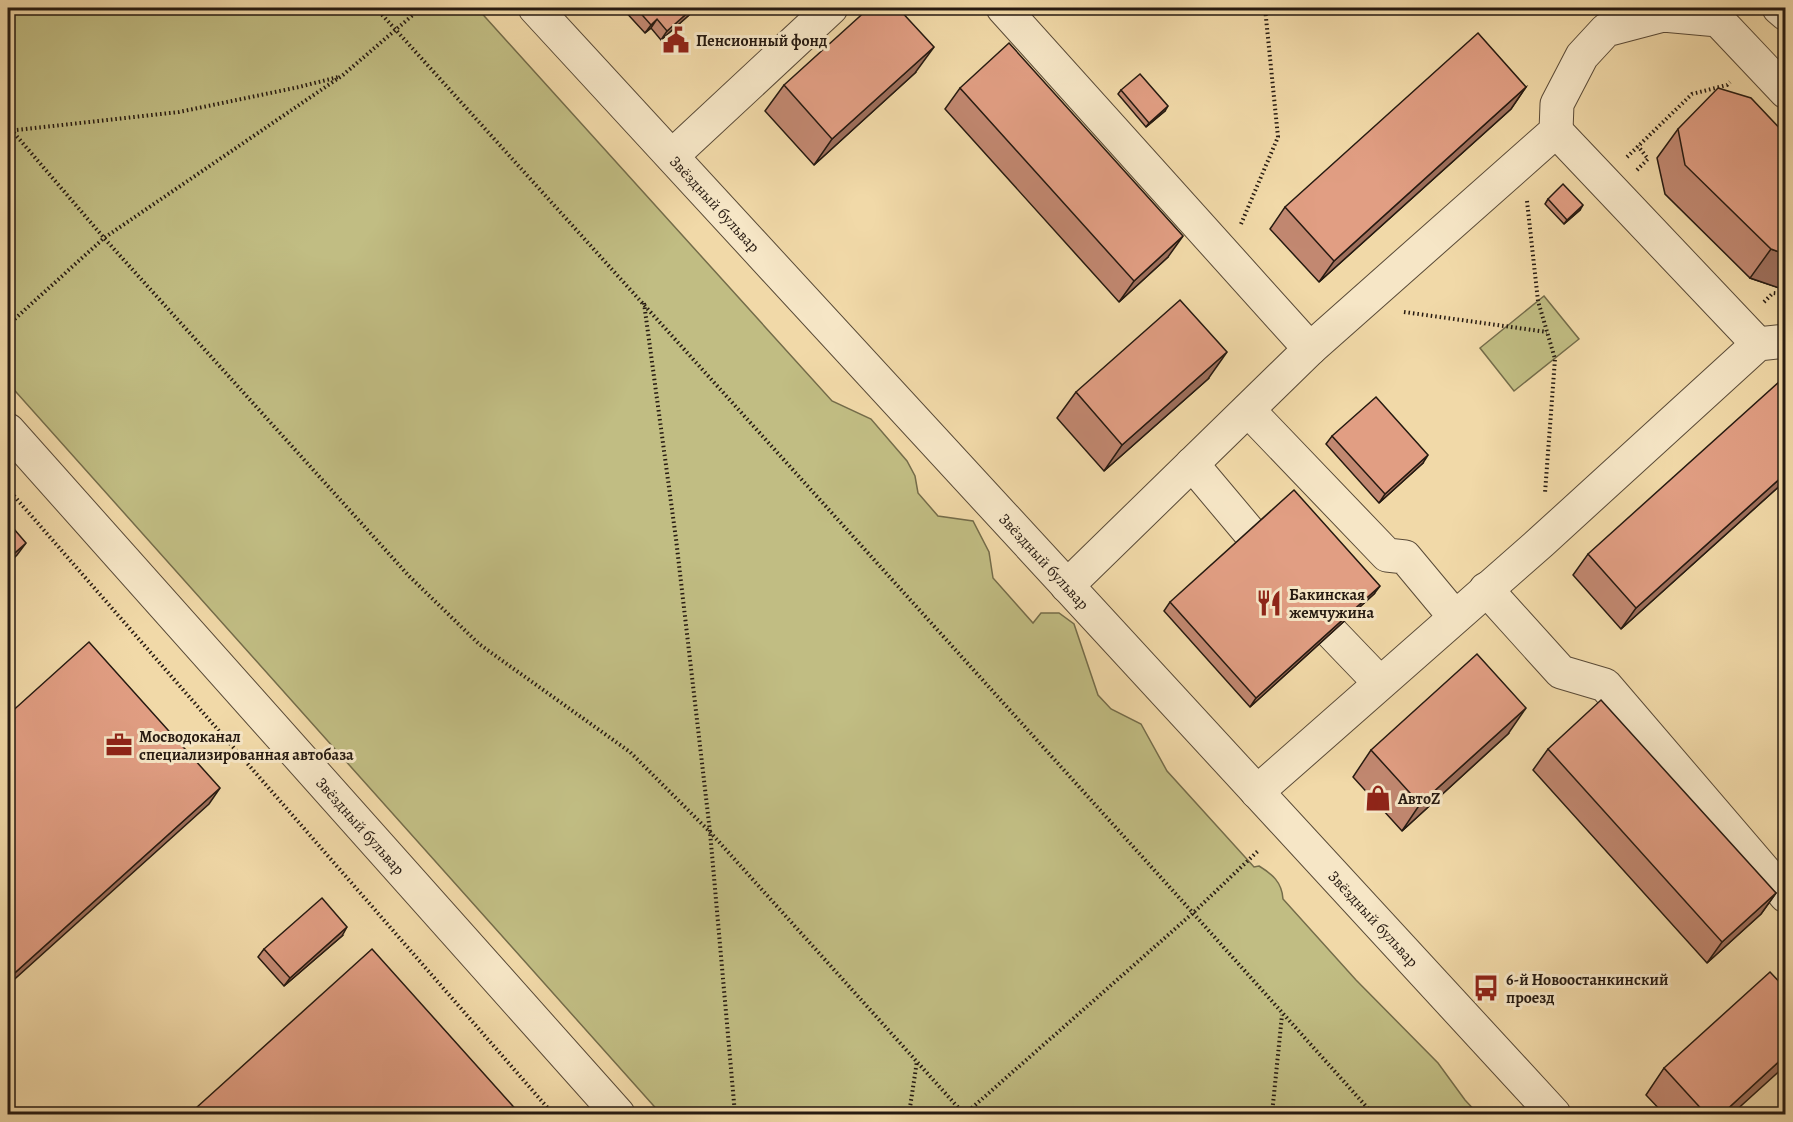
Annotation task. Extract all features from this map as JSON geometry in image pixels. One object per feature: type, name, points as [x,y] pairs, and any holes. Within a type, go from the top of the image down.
[{"type":"street","name":"Звёздный бульвар","points":[[535,8],[1554,1114]]},
{"type":"street","points":[[672,156],[831,8]]},
{"type":"street","points":[[1003,8],[1310,349]]},
{"type":"street","points":[[1779,8],[1785,14]]},
{"type":"street","points":[[1067,586],[1310,349],[1556,131],[1557,104],[1582,56],[1606,30],[1663,15],[1718,20],[1785,92]]},
{"type":"street","points":[[1257,792],[1486,589],[1772,343],[1556,131]]},
{"type":"street","points":[[1248,410],[1387,555],[1405,557],[1455,617]]},
{"type":"street","name":"Звёздный бульвар","points":[[8,430],[618,1114]]},
{"type":"street","points":[[1192,464],[1250,533]]},
{"type":"street","points":[[1486,589],[1561,672],[1605,685],[1785,896]]},
{"type":"street","points":[[1332,633],[1380,683]]},
{"type":"path","points":[[376,8],[1373,1114]]},
{"type":"path","points":[[8,325],[104,238],[343,75],[421,8]]},
{"type":"path","points":[[1227,258],[1278,137],[1265,8]]},
{"type":"path","points":[[10,131],[179,112],[299,87],[343,75]]},
{"type":"path","points":[[1625,158],[1692,94],[1727,85],[1733,78]]},
{"type":"path","points":[[1713,88],[1717,93]]},
{"type":"path","points":[[8,126],[104,238],[409,576],[479,644],[630,752],[710,832],[964,1114],[1194,913],[1258,851]]},
{"type":"path","points":[[1522,160],[1538,302],[1555,359],[1541,542]]},
{"type":"path","points":[[1371,295],[1403,312],[1547,332]]},
{"type":"path","points":[[644,303],[676,539],[710,832],[735,1114]]},
{"type":"path","points":[[8,489],[554,1114]]},
{"type":"path","points":[[1272,1114],[1282,1014]]},
{"type":"path","points":[[909,1114],[917,1060]]},
{"type":"shaded area","points":[[8,8],[477,8],[832,401],[871,419],[907,461],[915,476],[918,493],[938,516],[973,521],[989,552],[993,578],[1033,623],[1041,613],[1059,613],[1074,624],[1098,695],[1111,709],[1141,724],[1167,771],[1254,867],[1259,866],[1276,879],[1283,899],[1356,980],[1438,1063],[1478,1114],[661,1114],[8,383]]},
{"type":"shaded area","points":[[1544,296],[1579,339],[1514,391],[1480,348]]},
{"type":"building","points":[[636,8],[693,8],[667,31],[657,19],[651,25]]},
{"type":"building","points":[[869,8],[898,8],[934,47],[832,139],[784,85]]},
{"type":"building","points":[[1478,33],[1526,87],[1334,261],[1285,207]]},
{"type":"building","points":[[1009,43],[1183,236],[1134,281],[960,88]]},
{"type":"building","points":[[1140,74],[1168,106],[1149,123],[1121,90]]},
{"type":"building","points":[[1718,88],[1751,98],[1785,134],[1785,254],[1771,249],[1685,165],[1678,129]]},
{"type":"building","points":[[1563,184],[1583,205],[1567,220],[1548,199]]},
{"type":"building","points":[[1180,300],[1227,352],[1122,445],[1076,392]]},
{"type":"building","points":[[1781,380],[1785,385],[1785,474],[1636,608],[1588,554]]},
{"type":"building","points":[[1376,397],[1428,455],[1385,494],[1332,436]]},
{"type":"building","name":"Бакинская жемчужина","points":[[1294,490],[1380,586],[1256,698],[1170,602]]},
{"type":"building","points":[[8,522],[26,543],[8,559]]},
{"type":"building","points":[[89,642],[220,788],[8,979],[8,715]]},
{"type":"building","points":[[1477,654],[1526,708],[1420,804],[1371,750]]},
{"type":"building","points":[[1601,700],[1776,893],[1722,942],[1548,749]]},
{"type":"building","points":[[322,898],[347,927],[290,978],[264,949]]},
{"type":"building","points":[[372,949],[520,1114],[202,1114],[196,1108]]},
{"type":"building","points":[[1770,972],[1785,988],[1785,1056],[1722,1114],[1706,1114],[1664,1068]]},
{"type":"place","name":"Пенсионный фонд","points":[[676,40]]},
{"type":"place","name":"Бакинская жемчужина","points":[[1269,603]]},
{"type":"place","name":"Мосводоканал специализированная автобаза","points":[[119,745]]},
{"type":"place","name":"АвтоZ","points":[[1378,798]]},
{"type":"place","name":"6-й Новоостанкинский проезд","points":[[1486,988]]}]
